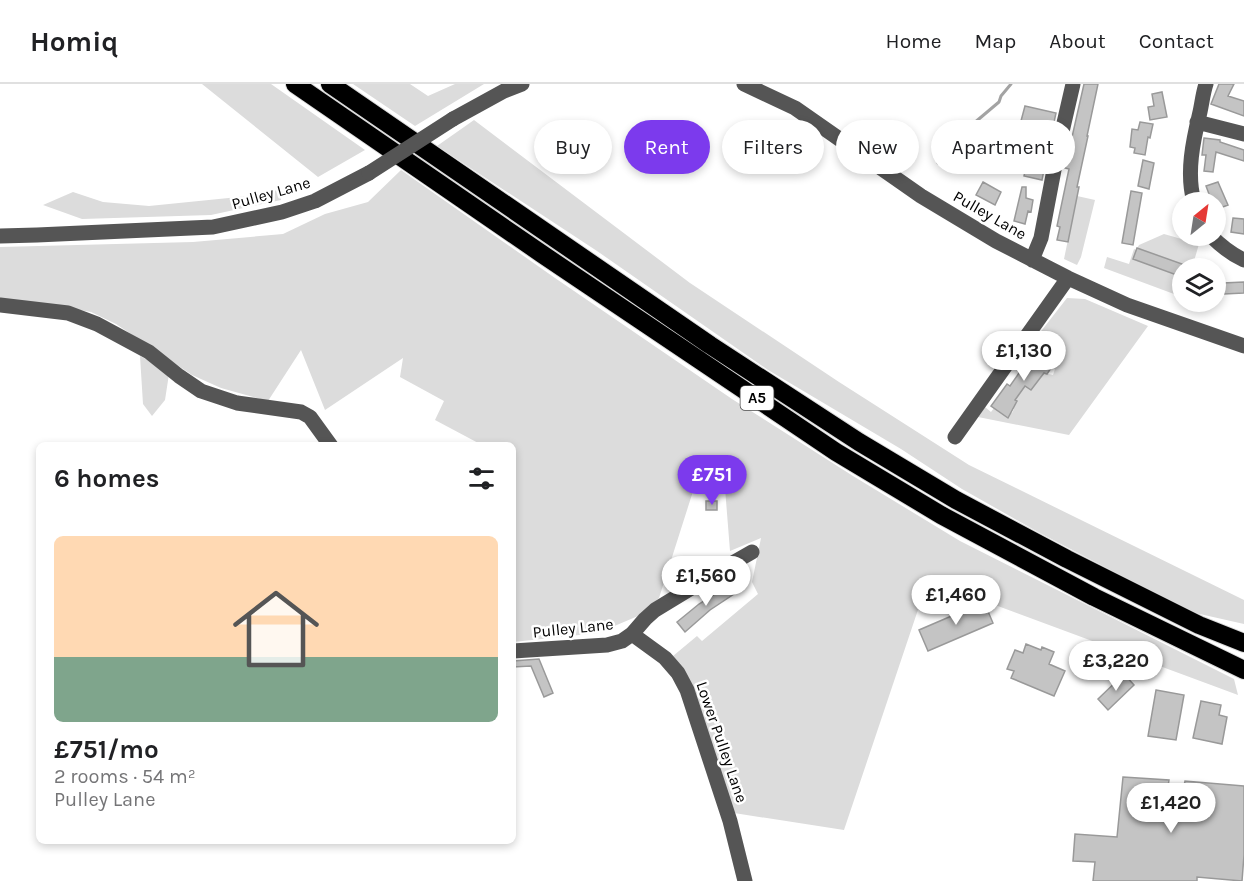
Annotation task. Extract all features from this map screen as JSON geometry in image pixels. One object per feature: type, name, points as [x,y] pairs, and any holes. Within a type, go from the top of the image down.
[{"type":"highway","name":"A5","points":[[295,84],[836,452],[941,515],[1094,597],[1244,670]]},
{"type":"highway","name":"A5","points":[[330,84],[710,345],[859,442],[956,500],[1067,559],[1199,625],[1244,643]]},
{"type":"street","name":"Pulley Lane","points":[[0,236],[213,227],[282,212],[315,201],[369,173],[453,119],[504,91],[522,84]]},
{"type":"street","name":"Pulley Lane","points":[[744,84],[795,108],[921,196],[1032,260],[1127,305],[1244,346]]},
{"type":"street","points":[[1065,120],[1073,84]]},
{"type":"street","points":[[1193,192],[1191,164],[1197,122],[1206,84]]},
{"type":"street","points":[[1197,122],[1244,134]]},
{"type":"street","points":[[1032,260],[1041,238],[1053,174]]},
{"type":"street","points":[[1223,246],[1244,260]]},
{"type":"street","points":[[955,437],[1068,278]]},
{"type":"street","points":[[0,305],[68,313],[98,324],[149,352],[201,391],[237,403],[300,412],[310,417],[328,442]]},
{"type":"street","name":"Pulley Lane","points":[[516,651],[607,645],[622,641],[655,610],[752,552]]},
{"type":"street","name":"Lower Pulley Lane","points":[[632,634],[665,658],[678,673],[687,690],[730,821],[745,881]]},
{"type":"shaded area","points":[[202,84],[271,84],[365,150],[318,177]]},
{"type":"shaded area","points":[[353,84],[410,84],[428,96],[455,84],[484,84],[415,126]]},
{"type":"shaded area","points":[[474,120],[534,165],[534,174],[546,174],[690,283],[969,465],[1244,600],[1244,624],[1191,612],[1038,532],[962,489],[901,449],[768,370],[597,251],[437,146]]},
{"type":"shaded area","points":[[401,170],[732,399],[853,476],[960,541],[1234,679],[1238,695],[928,580],[844,830],[734,813],[673,656],[697,636],[702,641],[758,594],[752,582],[761,538],[730,551],[725,488],[695,485],[659,598],[638,616],[598,633],[516,642],[516,442],[476,442],[435,420],[444,401],[400,377],[403,358],[325,410],[301,350],[268,401],[221,388],[192,375],[116,324],[91,312],[0,299],[0,247],[193,242],[283,234],[325,214],[368,202]]},
{"type":"shaded area","points":[[281,189],[281,200],[211,215],[82,219],[43,205],[73,192],[103,202],[149,206],[259,195]]},
{"type":"shaded area","points":[[1077,196],[1095,200],[1077,265],[1064,259]]},
{"type":"shaded area","points":[[1164,234],[1172,236],[1172,246],[1198,246],[1195,258],[1172,258],[1172,261],[1140,249],[1172,270],[1172,293],[1104,268],[1107,257],[1129,264],[1134,249],[1136,250],[1139,245]]},
{"type":"shaded area","points":[[1067,298],[1085,299],[1148,326],[1069,435],[978,417],[985,407],[991,412],[994,408],[1001,413],[1009,411],[1012,413],[1017,402],[1013,399],[1023,387],[1044,373],[1053,375],[1055,369],[1048,367],[1062,353],[1035,339]]},
{"type":"shaded area","points":[[140,356],[169,374],[165,400],[152,416],[143,404]]},
{"type":"building","points":[[1084,84],[1098,84],[1068,242],[1057,240],[1060,227],[1057,226],[1068,174],[1075,174],[1075,124]]},
{"type":"building","points":[[1219,84],[1234,84],[1228,96],[1244,101],[1244,116],[1211,104]]},
{"type":"building","points":[[1162,92],[1167,117],[1150,120],[1148,107],[1154,106],[1152,94]]},
{"type":"building","points":[[1025,106],[1056,113],[1054,120],[1021,120]]},
{"type":"building","points":[[1140,122],[1153,124],[1145,155],[1134,153],[1135,148],[1130,147],[1132,129],[1138,130]]},
{"type":"building","points":[[1204,138],[1220,140],[1220,142],[1244,150],[1244,161],[1216,152],[1213,172],[1204,171],[1206,155],[1202,155]]},
{"type":"building","points":[[1143,160],[1154,163],[1149,189],[1138,186]]},
{"type":"building","points":[[1024,174],[1043,174],[1042,180],[1024,176]]},
{"type":"building","points":[[983,182],[1001,192],[995,205],[976,195]]},
{"type":"building","points":[[1218,182],[1222,192],[1208,192],[1206,186]]},
{"type":"building","points":[[1022,187],[1026,187],[1026,198],[1033,200],[1031,212],[1028,211],[1025,224],[1014,221]]},
{"type":"building","points":[[1131,191],[1142,193],[1133,245],[1122,243]]},
{"type":"building","points":[[1233,218],[1244,219],[1244,234],[1231,232]]},
{"type":"building","points":[[1137,248],[1172,260],[1172,273],[1133,259]]},
{"type":"building","points":[[1244,282],[1244,293],[1226,294],[1226,283]]},
{"type":"building","points":[[1048,348],[1059,356],[1047,374],[1044,373],[1031,390],[1025,386],[1015,400],[1017,401],[1008,418],[991,406],[1007,384],[1010,386],[1028,360],[1036,365]]},
{"type":"building","points":[[706,501],[717,501],[717,510],[706,510]]},
{"type":"building","points":[[732,583],[737,592],[710,610],[685,632],[677,622],[699,604]]},
{"type":"building","points":[[984,602],[993,623],[928,651],[919,630]]},
{"type":"building","points":[[1026,644],[1054,652],[1049,664],[1065,671],[1054,696],[1011,678],[1014,671],[1007,669],[1015,650],[1023,653]]},
{"type":"building","points":[[539,659],[553,693],[544,697],[531,666],[516,667],[516,661]]},
{"type":"building","points":[[1124,674],[1134,685],[1108,710],[1098,699]]},
{"type":"building","points":[[1156,690],[1184,695],[1176,740],[1148,736]]},
{"type":"building","points":[[1201,701],[1221,705],[1219,715],[1227,717],[1222,744],[1193,738]]},
{"type":"building","points":[[1123,777],[1169,780],[1167,793],[1182,796],[1185,781],[1244,786],[1242,881],[1197,877],[1197,881],[1093,881],[1095,862],[1073,861],[1075,834],[1117,837]]},
{"type":"waterway","points":[[978,120],[999,102],[1011,84]]}]
